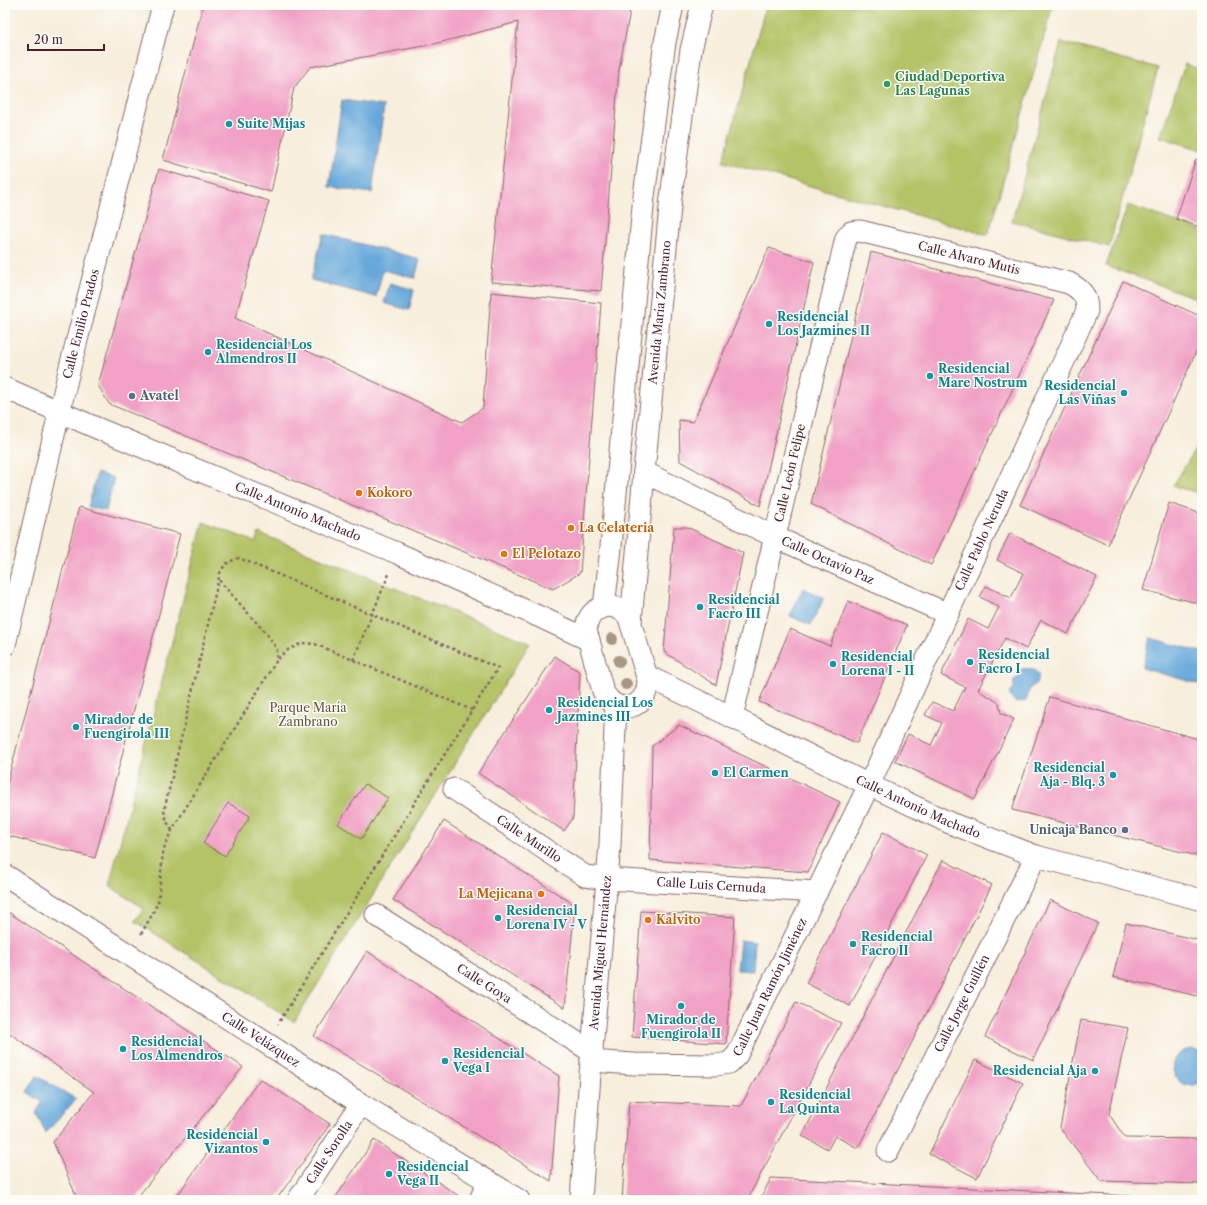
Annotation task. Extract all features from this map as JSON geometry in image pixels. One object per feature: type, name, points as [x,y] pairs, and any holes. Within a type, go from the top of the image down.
[{"type":"street","name":"Calle Emilio Prados","points":[[5,645],[59,412],[163,5]]},
{"type":"street","name":"Avenida María Zambrano","points":[[604,606],[610,557],[644,196],[665,42],[673,5]]},
{"type":"street","name":"Avenida María Zambrano","points":[[631,622],[670,197],[691,50],[702,5]]},
{"type":"street","name":"Calle Alvaro Mutis","points":[[851,232],[860,230],[1069,283],[1084,294]]},
{"type":"street","name":"Calle León Felipe","points":[[732,717],[846,238],[851,232]]},
{"type":"street","name":"Calle Pablo Neruda","points":[[869,785],[1087,311],[1087,302],[1084,294]]},
{"type":"street","name":"Calle Antonio Machado","points":[[5,388],[106,432],[397,553],[589,640]]},
{"type":"street","name":"Calle Octavio Paz","points":[[644,472],[775,537],[948,614]]},
{"type":"street","points":[[604,606],[618,607],[624,611],[630,618],[631,622],[647,676],[648,688],[640,702],[633,706],[626,707],[616,705],[606,698],[586,630],[587,622],[590,616],[595,610],[604,606]]},
{"type":"street","name":"Calle Antonio Machado","points":[[647,676],[950,823],[1036,856],[1202,900]]},
{"type":"street","name":"Avenida Miguel Hernández","points":[[581,1200],[610,837],[616,705]]},
{"type":"street","name":"Calle Juan Ramón Jiménez","points":[[592,1056],[634,1064],[716,1065],[729,1063],[737,1055],[869,785]]},
{"type":"street","name":"Calle Murillo","points":[[454,789],[585,876],[607,879]]},
{"type":"street","name":"Calle Jorge Guillén","points":[[888,1151],[1036,856]]},
{"type":"street","name":"Calle Velázquez","points":[[5,875],[361,1104],[484,1191],[519,1200]]},
{"type":"street","name":"Calle Luis Cernuda","points":[[607,879],[817,892]]},
{"type":"street","name":"Calle Goya","points":[[376,915],[592,1056]]},
{"type":"street","name":"Calle Sorolla","points":[[298,1200],[361,1104]]},
{"type":"path","points":[[353,660],[373,615],[397,553]]},
{"type":"path","points":[[172,830],[167,822],[164,811],[218,579],[223,566],[230,561],[238,558],[498,668],[266,1043]]},
{"type":"path","points":[[218,579],[270,638],[277,650],[277,660]]},
{"type":"path","points":[[138,938],[158,902],[163,852],[172,830],[277,660],[286,651],[302,643],[316,644],[472,710]]},
{"type":"green space","name":"Ciudad Deportiva Las Lagunas","points":[[766,5],[1053,5],[988,235],[723,162]]},
{"type":"green space","points":[[1061,42],[1158,68],[1109,247],[1012,221]]},
{"type":"green space","points":[[1185,64],[1202,70],[1202,150],[1160,137]]},
{"type":"green space","points":[[1128,205],[1202,231],[1202,300],[1106,266]]},
{"type":"green space","points":[[1202,438],[1202,494],[1173,486]]},
{"type":"green space","name":"Parque María Zambrano","points":[[203,522],[255,542],[259,533],[530,643],[294,1022],[135,921],[144,908],[109,886]]},
{"type":"water","points":[[342,100],[384,106],[372,193],[329,187]]},
{"type":"water","points":[[323,234],[420,259],[415,278],[383,270],[376,297],[311,280]]},
{"type":"water","points":[[390,283],[414,290],[409,310],[384,303]]},
{"type":"water","points":[[97,473],[114,478],[106,511],[88,507]]},
{"type":"water","points":[[803,588],[824,598],[811,625],[790,616]]},
{"type":"water","points":[[1150,638],[1202,652],[1202,685],[1142,668]]},
{"type":"water","points":[[1021,669],[1035,670],[1038,675],[1038,681],[1030,688],[1026,701],[1016,703],[1010,696],[1010,693],[1014,687],[1013,681],[1018,679],[1019,671]]},
{"type":"water","points":[[740,940],[755,942],[753,971],[737,970]]},
{"type":"water","points":[[1192,1049],[1202,1053],[1202,1081],[1193,1085],[1185,1085],[1178,1080],[1174,1074],[1173,1066],[1175,1058],[1181,1052]]},
{"type":"water","points":[[37,1076],[76,1099],[46,1133],[36,1113],[42,1102],[27,1092]]},
{"type":"building","points":[[203,5],[631,5],[619,70],[601,291],[491,282],[518,22],[434,44],[310,67],[294,88],[271,192],[163,160]]},
{"type":"building","points":[[1196,159],[1202,161],[1202,228],[1176,219]]},
{"type":"building","name":"Residencial Los Almendros II","points":[[159,169],[269,201],[235,318],[462,422],[483,408],[491,292],[601,303],[580,573],[553,589],[109,404],[98,385]]},
{"type":"building","name":"Residencial Los Jazmines II","points":[[769,248],[814,262],[760,506],[680,461],[679,420],[693,422]]},
{"type":"building","name":"Residencial Mare Nostrum","points":[[871,252],[1054,300],[931,565],[811,504]]},
{"type":"building","name":"Residencial Las Viñas","points":[[1123,281],[1202,317],[1202,339],[1108,545],[1020,505]]},
{"type":"building","points":[[1169,503],[1202,514],[1202,604],[1143,590]]},
{"type":"building","name":"Mirador de Fuengirola III","points":[[79,507],[180,534],[95,858],[5,835],[5,792]]},
{"type":"building","name":"Residencial Facro III","points":[[674,527],[687,527],[743,553],[716,685],[664,652]]},
{"type":"building","name":"Residencial Facro I","points":[[1010,533],[1097,577],[1068,634],[1041,620],[1026,649],[1005,638],[978,690],[999,703],[1001,713],[1014,719],[975,799],[895,761],[908,734],[931,745],[942,723],[925,715],[932,702],[953,711],[965,687],[941,675],[968,619],[988,629],[999,607],[980,597],[986,586],[1011,598],[1023,573],[997,560]]},
{"type":"building","name":"Residencial Lorena I - II","points":[[848,601],[907,625],[857,743],[759,702],[790,629],[830,646]]},
{"type":"building","name":"Residencial Los Jazmines III","points":[[555,656],[580,672],[573,818],[564,831],[478,773]]},
{"type":"building","name":"Residencial Aja - Blq. 3","points":[[1050,697],[1202,740],[1202,857],[1012,810]]},
{"type":"building","name":"El Carmen","points":[[679,725],[840,802],[808,872],[650,860],[652,746]]},
{"type":"building","points":[[365,784],[388,798],[361,839],[338,824]]},
{"type":"building","points":[[228,803],[250,816],[225,856],[203,843]]},
{"type":"building","name":"Residencial Lorena IV - V","points":[[444,821],[575,905],[565,1008],[393,900]]},
{"type":"building","name":"Residencial Facro II","points":[[883,832],[927,855],[850,1006],[806,983]]},
{"type":"building","points":[[943,860],[992,885],[858,1148],[835,1136],[828,1149],[802,1136]]},
{"type":"building","points":[[1050,900],[1098,923],[1033,1060],[985,1037]]},
{"type":"building","name":"Residencial Los Almendros","points":[[5,910],[243,1067],[135,1200],[78,1200],[53,1142],[94,1092],[5,1030]]},
{"type":"building","name":"Mirador de Fuengirola II","points":[[641,911],[735,917],[726,1044],[632,1037]]},
{"type":"building","points":[[1126,923],[1202,941],[1202,997],[1113,977]]},
{"type":"building","name":"Residencial Vega I","points":[[367,951],[559,1076],[551,1181],[314,1036]]},
{"type":"building","name":"Residencial La Quinta","points":[[796,1002],[841,1023],[747,1200],[622,1200],[629,1101],[741,1106]]},
{"type":"building","name":"Residencial Aja","points":[[1081,1020],[1128,1028],[1109,1114],[1125,1138],[1202,1139],[1202,1184],[1101,1181],[1060,1128]]},
{"type":"building","points":[[975,1060],[1023,1083],[977,1178],[929,1154]]},
{"type":"building","name":"Residencial Vizantos","points":[[260,1079],[330,1124],[276,1200],[174,1200]]},
{"type":"building","name":"Residencial Vega II","points":[[374,1140],[462,1198],[461,1200],[334,1200]]},
{"type":"building","points":[[771,1178],[1191,1199],[1191,1200],[760,1200]]},
{"type":"place","name":"Ciudad Deportiva Las Lagunas","points":[[887,84]]},
{"type":"place","name":"Suite Mijas","points":[[229,124]]},
{"type":"place","name":"Residencial Los Jazmines II","points":[[769,324]]},
{"type":"place","name":"Residencial Los Almendros II","points":[[208,352]]},
{"type":"place","name":"Residencial Mare Nostrum","points":[[930,376]]},
{"type":"place","name":"Residencial Las Viñas","points":[[1124,393]]},
{"type":"place","name":"Avatel","points":[[132,396]]},
{"type":"place","name":"Kokoro","points":[[359,493]]},
{"type":"place","name":"La Celateria","points":[[571,528]]},
{"type":"place","name":"El Pelotazo","points":[[504,554]]},
{"type":"place","name":"Residencial Facro III","points":[[700,607]]},
{"type":"place","name":"Residencial Facro I","points":[[970,662]]},
{"type":"place","name":"Residencial Lorena I - II","points":[[833,664]]},
{"type":"place","name":"Residencial Los Jazmines III","points":[[549,710]]},
{"type":"place","name":"Mirador de Fuengirola III","points":[[76,727]]},
{"type":"place","name":"El Carmen","points":[[715,773]]},
{"type":"place","name":"Residencial Aja - Blq. 3","points":[[1113,775]]},
{"type":"place","name":"Unicaja Banco","points":[[1125,830]]},
{"type":"place","name":"La Mejicana","points":[[541,894]]},
{"type":"place","name":"Residencial Lorena IV - V","points":[[498,918]]},
{"type":"place","name":"Kalvito","points":[[648,920]]},
{"type":"place","name":"Residencial Facro II","points":[[853,944]]},
{"type":"place","name":"Mirador de Fuengirola II","points":[[681,1006]]},
{"type":"place","name":"Residencial Los Almendros","points":[[123,1049]]},
{"type":"place","name":"Residencial Vega I","points":[[445,1061]]},
{"type":"place","name":"Residencial Aja","points":[[1095,1071]]},
{"type":"place","name":"Residencial La Quinta","points":[[771,1102]]},
{"type":"place","name":"Residencial Vizantos","points":[[266,1142]]},
{"type":"place","name":"Residencial Vega II","points":[[389,1174]]}]
